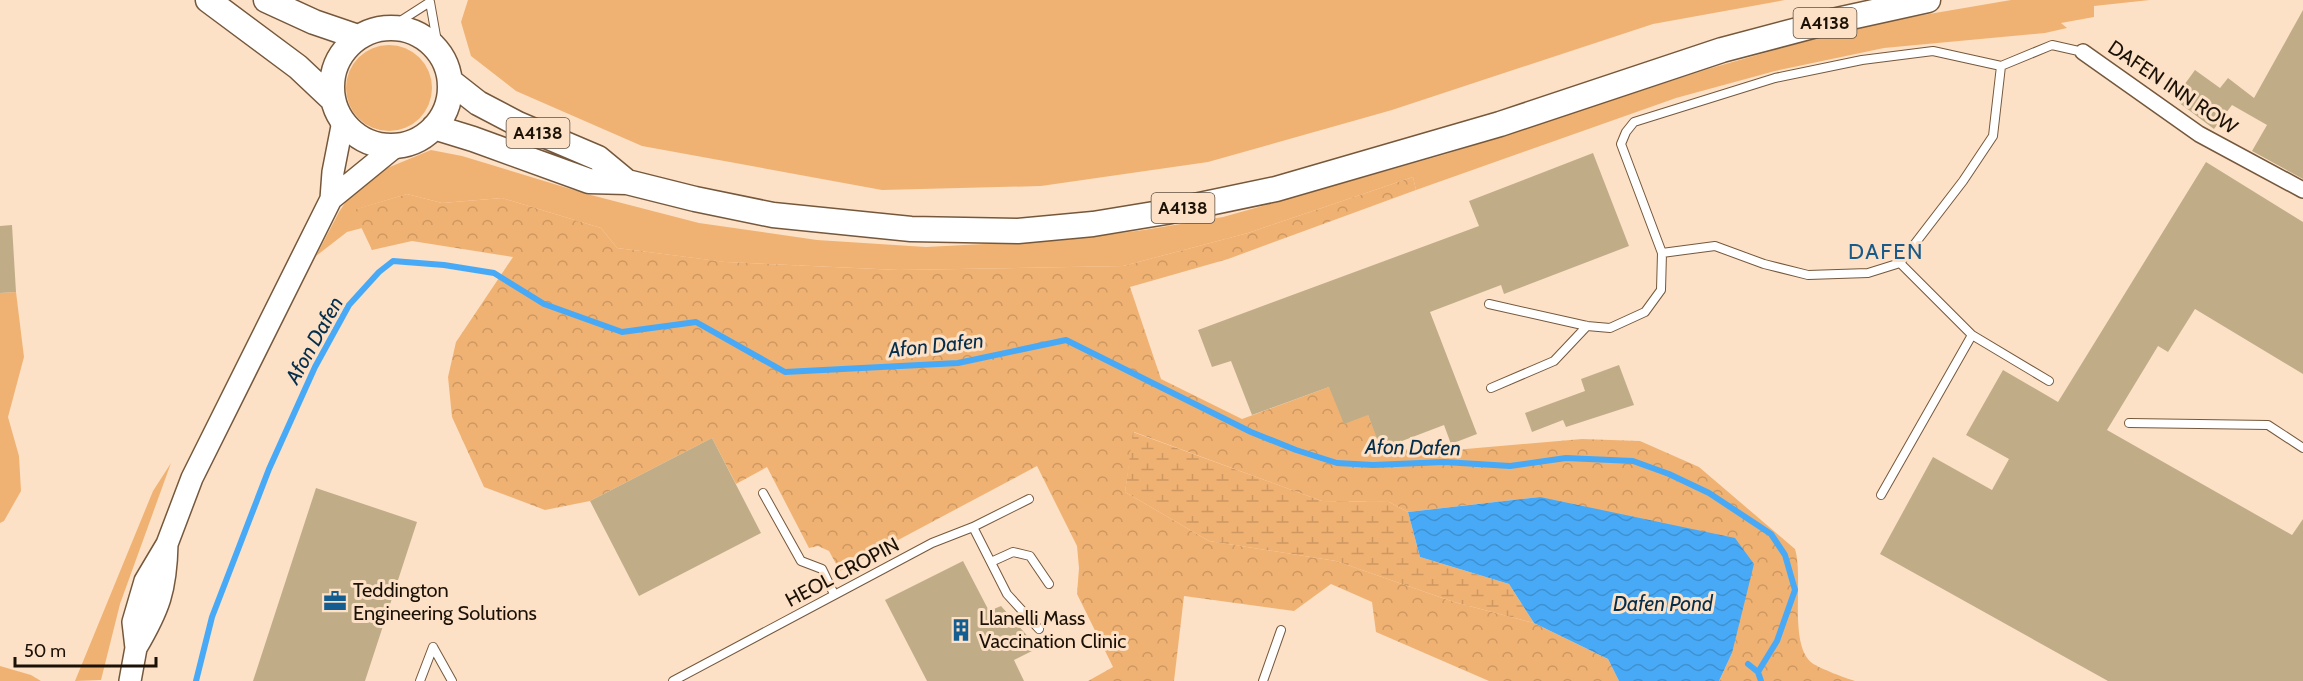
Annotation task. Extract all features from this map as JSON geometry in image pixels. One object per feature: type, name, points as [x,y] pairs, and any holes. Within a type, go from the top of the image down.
[{"type":"highway","points":[[208,0],[298,67],[338,110],[357,136],[376,144],[396,146],[410,143],[423,137],[434,127],[444,114],[449,98],[450,81],[447,66],[439,52],[426,39],[409,30],[390,27],[374,30],[358,37],[345,49],[336,64],[332,82],[338,110]]},
{"type":"highway","points":[[266,0],[314,22],[358,37]]},
{"type":"highway","name":"A4138","points":[[434,127],[589,181],[627,182],[706,202],[773,215],[911,229],[1018,231],[1093,224],[1166,212],[1276,189],[1500,124],[1722,50],[1828,22],[1928,0]]},
{"type":"highway","name":"A4138","points":[[450,81],[478,103],[518,124],[598,158],[627,182]]},
{"type":"main road","points":[[130,681],[136,648],[133,622],[145,581],[167,544],[192,478],[331,199],[338,110]]},
{"type":"main road","points":[[331,199],[396,146]]},
{"type":"street","name":"DAFEN INN ROW","points":[[2083,52],[2199,134],[2303,190]]},
{"type":"lane","points":[[390,27],[430,2],[439,52]]},
{"type":"lane","points":[[1489,304],[1587,326],[1610,328],[1645,312],[1661,290],[1662,253],[1621,144],[1626,132],[1634,122],[1775,78],[1862,60],[1933,51],[2001,66],[2052,45],[2083,52]]},
{"type":"lane","points":[[1662,253],[1715,246],[1764,264],[1808,275],[1868,273],[1900,263],[1963,181],[1993,136],[2001,66]]},
{"type":"lane","points":[[1900,263],[1972,335],[2049,381]]},
{"type":"lane","points":[[1491,388],[1554,361],[1587,326]]},
{"type":"lane","points":[[1881,495],[1972,335]]},
{"type":"lane","points":[[2129,423],[2268,425],[2303,448]]},
{"type":"lane","points":[[763,493],[801,561],[822,569],[834,594]]},
{"type":"lane","name":"HEOL CROPIN","points":[[673,681],[932,543],[974,527],[1029,499]]},
{"type":"lane","points":[[974,527],[1007,594],[1039,628]]},
{"type":"lane","points":[[990,562],[1013,552],[1030,556],[1049,584]]},
{"type":"lane","points":[[1263,681],[1281,630]]},
{"type":"lane","points":[[420,681],[433,647],[452,681]]},
{"type":"green space","points":[[468,0],[1785,0],[1653,24],[1392,110],[1208,162],[1041,186],[882,190],[642,146],[516,91],[471,56],[461,22]]},
{"type":"green space","points":[[2011,0],[2150,0],[2094,6],[2094,17],[2061,23],[2067,28],[2045,33],[1884,48],[1775,71],[1676,98],[1416,190],[1413,177],[1248,233],[1123,266],[899,270],[725,262],[617,248],[601,228],[502,198],[442,203],[407,194],[354,210],[362,228],[347,232],[316,256],[352,192],[380,171],[431,150],[462,156],[587,194],[699,223],[817,240],[926,247],[1065,240],[1144,230],[1223,217],[1446,154],[1708,69],[1828,35],[1894,20]]},
{"type":"green space","points":[[381,45],[397,45],[420,57],[429,71],[432,88],[429,105],[420,119],[397,131],[381,131],[365,124],[353,112],[346,96],[346,80],[353,64],[365,52]]},
{"type":"green space","points":[[1413,177],[1416,190],[1228,259],[1130,287],[1161,379],[1242,419],[1329,387],[1368,415],[1382,449],[1454,450],[1582,439],[1640,441],[1699,467],[1795,549],[1798,576],[1798,626],[1805,654],[1812,663],[1855,681],[1719,681],[1732,653],[1540,497],[1408,512],[1389,502],[1322,501],[1134,432],[1125,492],[1209,541],[1336,561],[1454,602],[1534,623],[1608,659],[1619,681],[1489,681],[1376,632],[1372,602],[1331,584],[1294,611],[1184,596],[1174,681],[1088,681],[1113,667],[1077,594],[1079,568],[1077,546],[1037,466],[840,571],[829,551],[818,546],[809,548],[767,467],[736,484],[712,438],[590,501],[545,510],[484,487],[452,417],[448,377],[456,342],[513,257],[412,241],[372,250],[353,210],[407,194],[442,203],[502,198],[601,228],[617,248],[726,262],[899,270],[1123,266],[1248,233]]},
{"type":"green space","points":[[16,292],[24,357],[8,417],[19,456],[21,491],[4,521],[0,523],[0,293]]},
{"type":"green space","points":[[1133,432],[1322,501],[1389,502],[1408,512],[1420,557],[1509,584],[1534,623],[1454,602],[1336,561],[1209,541],[1125,492]]},
{"type":"green space","points":[[171,463],[120,604],[101,680],[75,681],[153,491]]},
{"type":"green space","points":[[0,666],[31,675],[41,681],[0,681]]},
{"type":"water","name":"Dafen Pond","points":[[1540,497],[1735,538],[1754,564],[1732,653],[1719,681],[1619,681],[1608,659],[1534,623],[1509,584],[1420,557],[1408,512]]},
{"type":"building","points":[[2303,10],[2303,179],[2252,151],[2267,125],[2232,105],[2214,129],[2174,99],[2195,70],[2220,88],[2228,78],[2254,98]]},
{"type":"building","points":[[1593,153],[1629,246],[1504,294],[1501,285],[1430,312],[1477,434],[1451,444],[1444,425],[1381,449],[1368,415],[1344,424],[1329,387],[1252,415],[1231,361],[1212,367],[1198,330],[1479,226],[1469,201]]},
{"type":"building","points":[[2206,162],[2303,222],[2303,374],[2195,309],[2168,352],[2158,346],[2107,430],[2292,535],[2303,519],[2303,681],[2108,681],[1880,554],[1933,457],[1992,490],[2009,459],[1966,435],[2003,370],[2058,402]]},
{"type":"building","points":[[12,225],[16,292],[0,293],[0,226]]},
{"type":"building","points":[[1619,365],[1634,405],[1566,427],[1563,420],[1532,432],[1525,413],[1585,391],[1581,379]]},
{"type":"building","points":[[712,438],[761,533],[639,596],[590,501]]},
{"type":"building","name":"Teddington Engineering Solutions","points":[[316,488],[417,522],[365,681],[253,681]]},
{"type":"building","name":"Llanelli Mass Vaccination Clinic","points":[[963,561],[989,611],[1001,606],[1038,648],[1014,660],[1024,681],[927,681],[885,600]]},
{"type":"waterway","name":"Afon Dafen","points":[[196,681],[212,617],[269,469],[315,367],[349,305],[379,272],[393,261],[444,265],[494,273],[544,304],[622,332],[696,322],[785,372],[958,363],[1066,340],[1251,432],[1337,463],[1373,465],[1444,462],[1510,466],[1566,458],[1633,461],[1669,474],[1709,493],[1771,534],[1785,555],[1795,590],[1777,641],[1758,672]]},
{"type":"waterway","points":[[1748,664],[1758,672]]},
{"type":"waterway","name":"Afon Dafen","points":[[1758,672],[1761,681]]},
{"type":"place","name":"Teddington Engineering Solutions","points":[[335,601]]},
{"type":"place","name":"Llanelli Mass Vaccination Clinic","points":[[961,630]]},
{"type":"district","name":"DAFEN","points":[[1886,251]]}]
